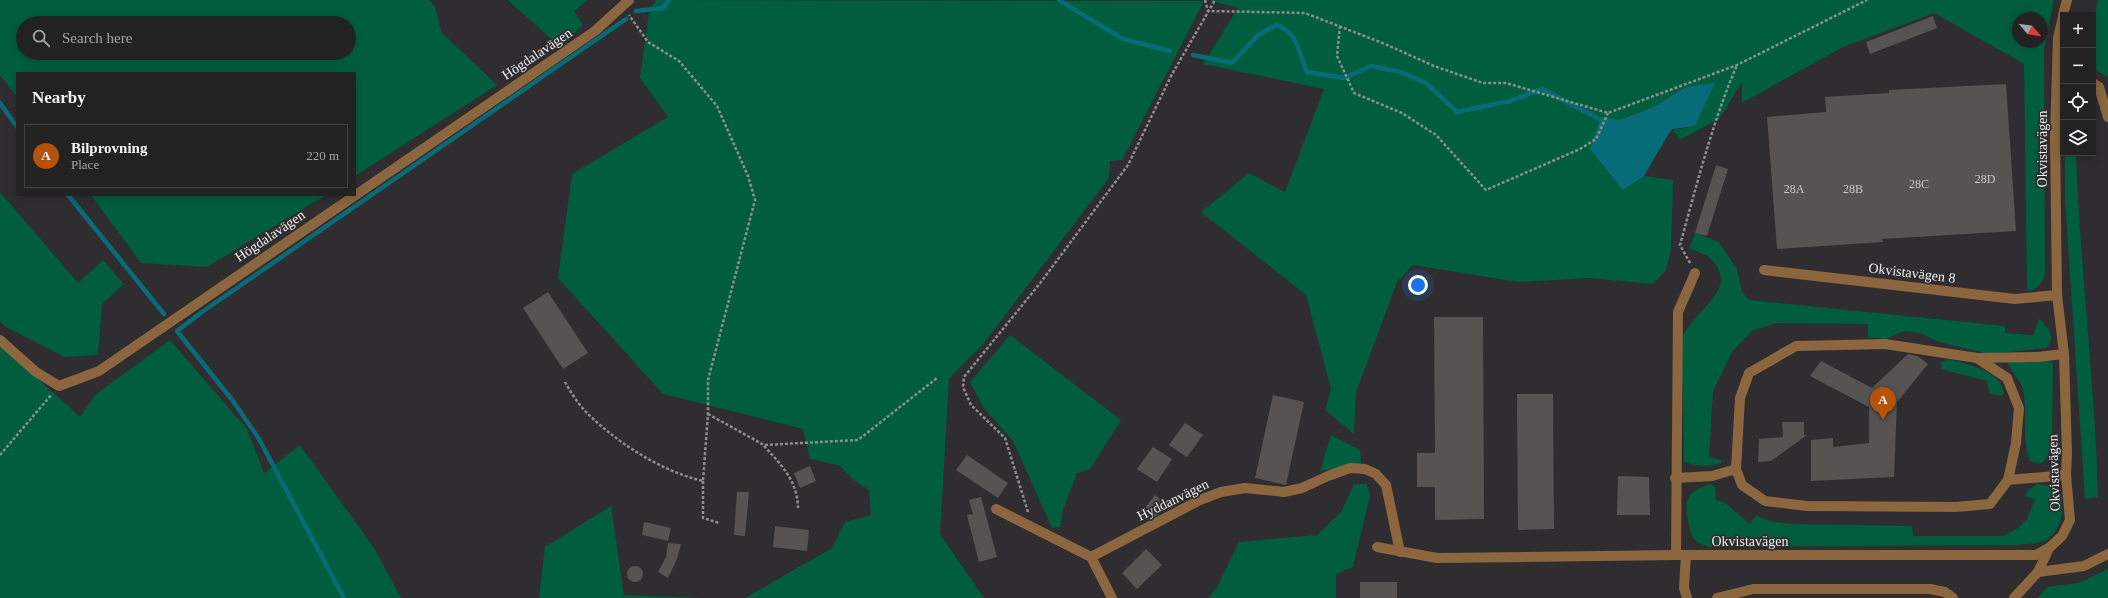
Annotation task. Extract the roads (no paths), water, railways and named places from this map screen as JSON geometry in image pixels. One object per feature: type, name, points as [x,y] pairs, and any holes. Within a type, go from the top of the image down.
[{"type":"street","name":"Okvistavägen","points":[[2064,12],[2067,0]]},
{"type":"street","name":"Högdalavägen","points":[[356,195],[595,31],[622,6]]},
{"type":"street","name":"Okvistavägen","points":[[1377,547],[1437,558],[1681,555],[2036,555],[2049,548],[2062,536],[2070,520],[2066,475],[2067,453],[2064,354],[2057,295],[2055,136],[2060,70],[2058,38],[2060,29]]},
{"type":"street","points":[[2094,84],[2099,87],[2108,117]]},
{"type":"street","name":"Högdalavägen","points":[[0,340],[36,372],[59,386],[99,371],[354,196]]},
{"type":"street","name":"Okvistavägen 8","points":[[1764,270],[2015,299],[2057,295]]},
{"type":"street","points":[[1687,598],[1684,588],[1676,478],[1678,312],[1695,273]]},
{"type":"street","points":[[1977,358],[2007,378],[2019,408],[2016,443],[2008,480],[1990,504],[1956,507],[1808,506],[1765,501],[1742,485],[1736,469],[1740,398],[1749,373],[1796,346],[1885,344],[1977,358],[2038,357],[2064,354]]},
{"type":"street","name":"Hyddanvägen","points":[[1091,556],[1200,500],[1221,492],[1244,488],[1284,492],[1302,488],[1350,468],[1365,469],[1370,471],[1376,474],[1386,485],[1400,552]]},
{"type":"street","points":[[1676,478],[1712,476],[1736,469]]},
{"type":"street","points":[[2008,480],[2066,475]]},
{"type":"street","points":[[996,509],[1091,556],[1112,598]]},
{"type":"street","points":[[2014,598],[2038,572],[2049,548]]},
{"type":"street","points":[[2038,572],[2084,566],[2108,554]]},
{"type":"street","points":[[1717,598],[1753,589],[1930,589],[1945,592],[1953,598]]},
{"type":"water","points":[[1715,83],[1695,126],[1673,129],[1669,133],[1644,176],[1623,190],[1590,149],[1601,117],[1620,120],[1653,107],[1686,87]]},
{"type":"waterway","points":[[636,11],[663,8],[669,0]]},
{"type":"waterway","points":[[1059,0],[1123,39],[1170,51]]},
{"type":"waterway","points":[[344,598],[259,439],[233,401],[177,331],[202,312],[626,19]]},
{"type":"waterway","points":[[1193,55],[1232,63],[1258,35],[1276,25],[1289,32],[1297,44],[1307,72],[1344,78],[1371,66],[1401,72],[1426,83],[1457,112],[1510,101],[1542,89],[1605,122]]},
{"type":"waterway","points":[[0,103],[16,126]]},
{"type":"waterway","points":[[69,196],[164,314]]},
{"type":"place","name":"Bilprovning","points":[[1883,420]]}]
